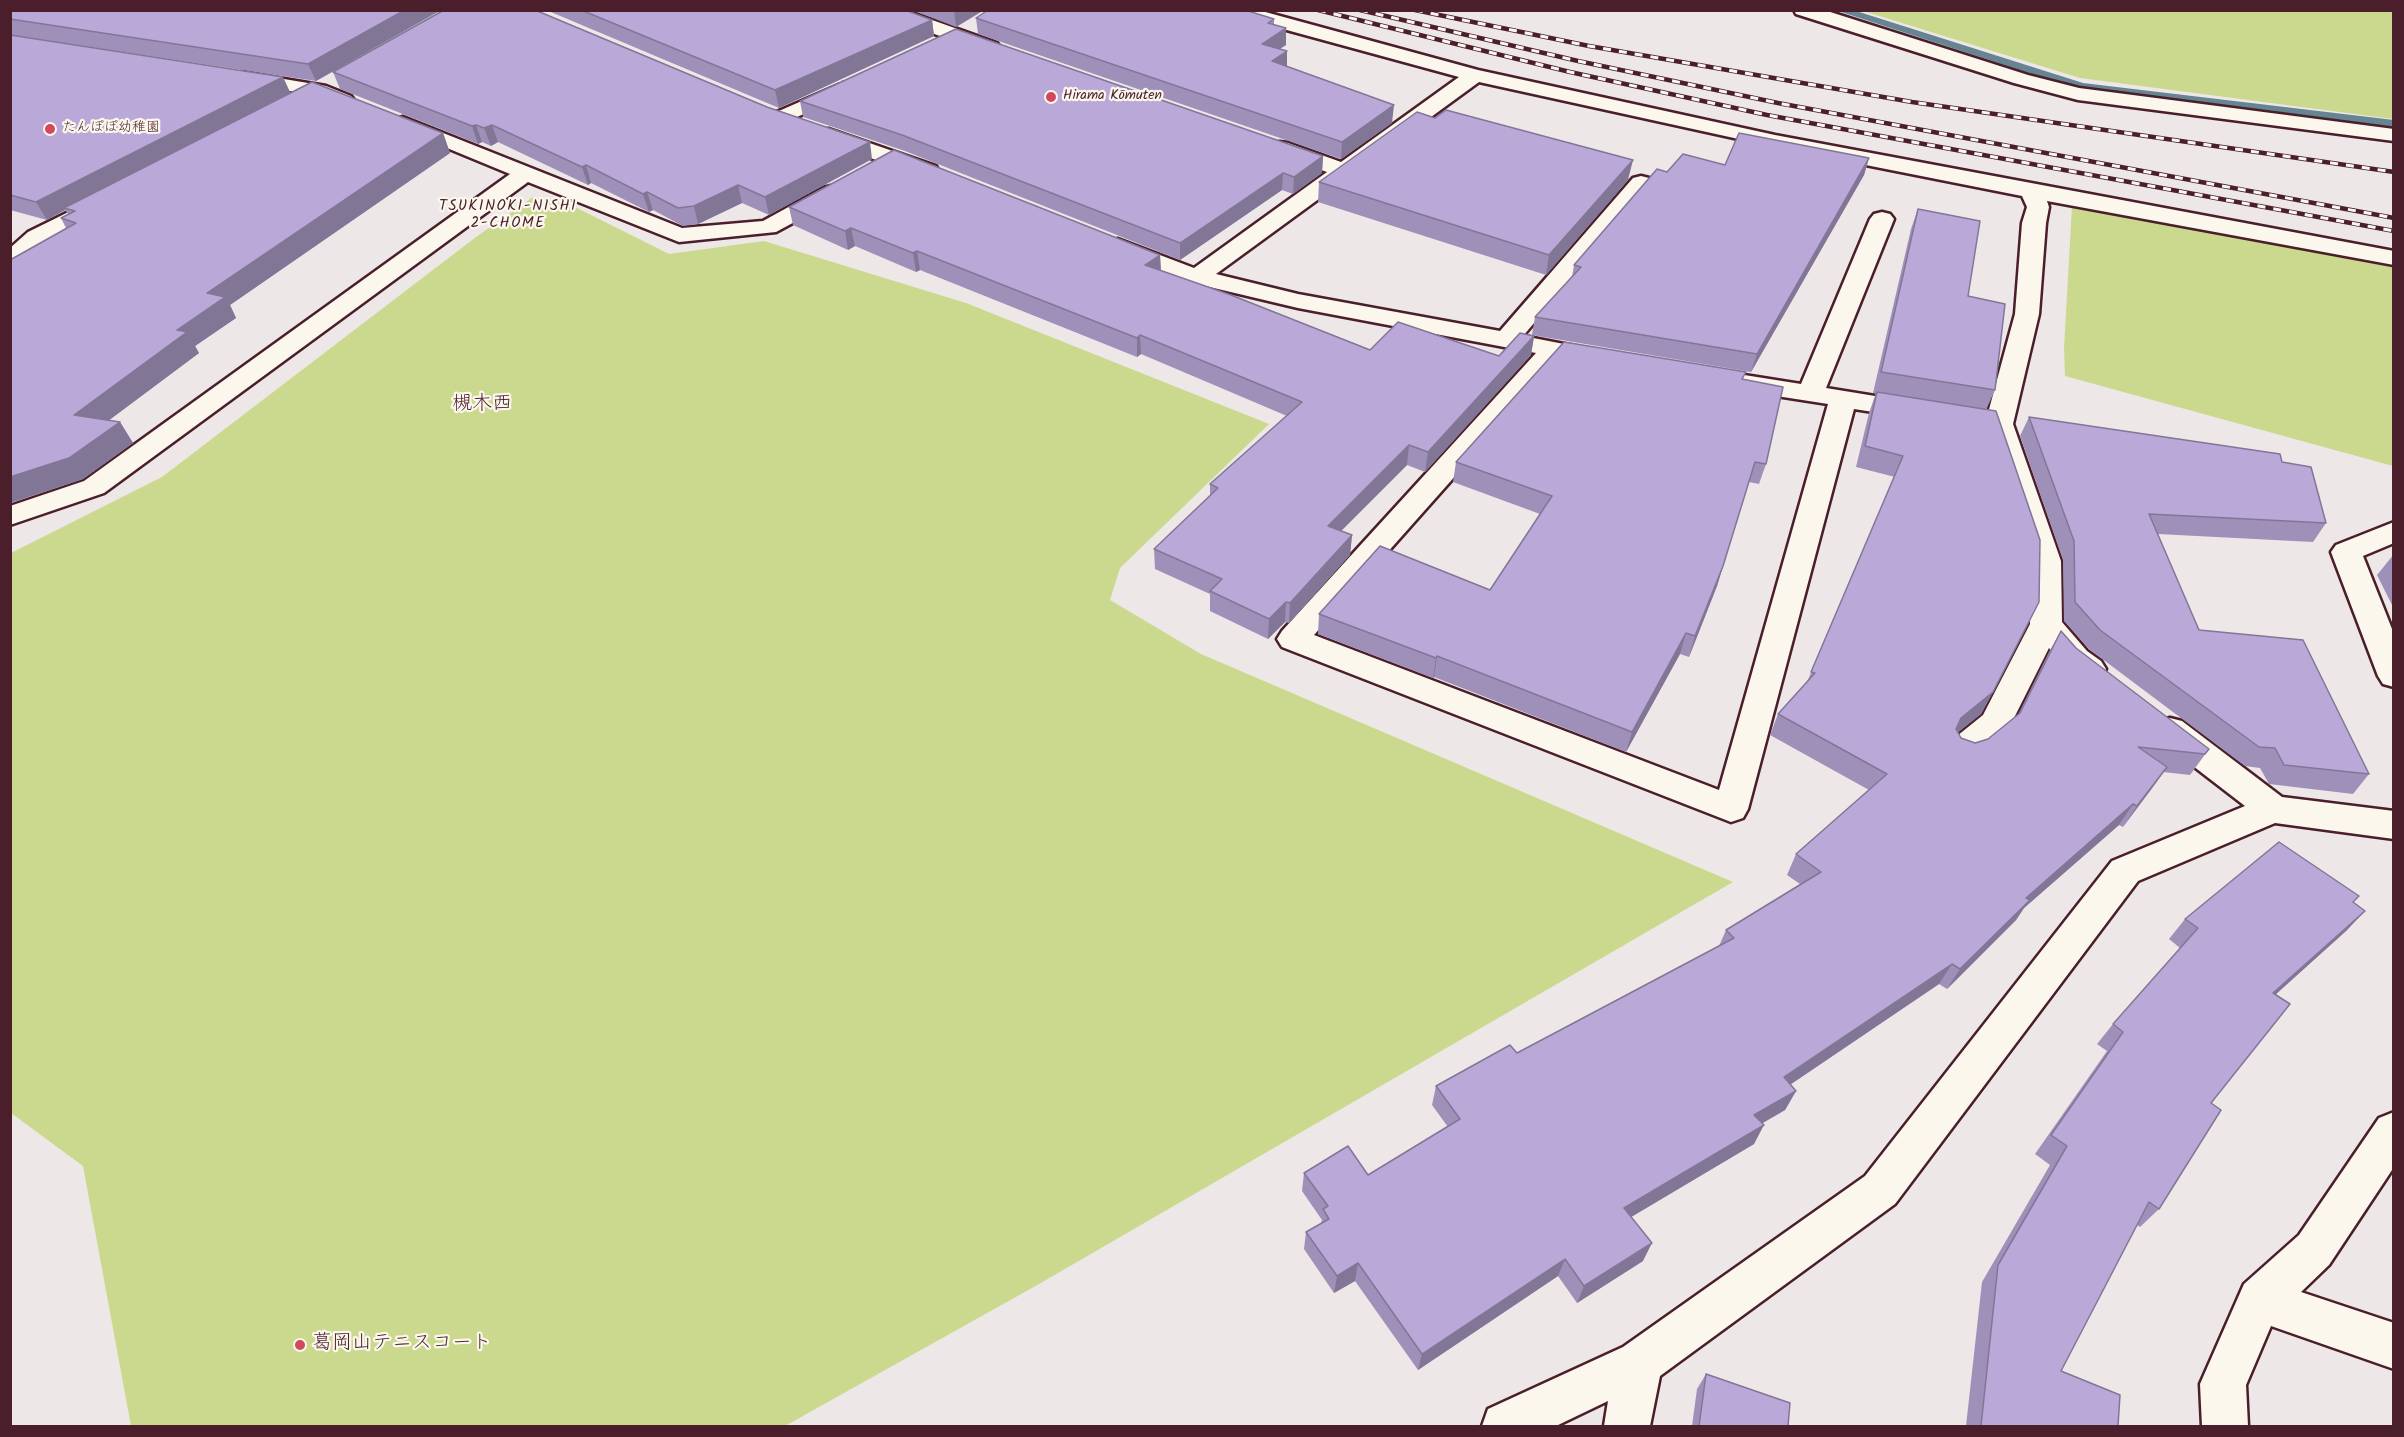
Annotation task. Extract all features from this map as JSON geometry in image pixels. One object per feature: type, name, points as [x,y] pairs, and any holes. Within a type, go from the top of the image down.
[{"type":"street","points":[[884,10],[1012,54]]},
{"type":"street","points":[[1236,10],[1475,75],[1775,141],[2394,258]]},
{"type":"street","points":[[1803,10],[2021,79],[2078,94],[2394,135]]},
{"type":"street","points":[[937,45],[976,26]]},
{"type":"street","points":[[216,74],[319,90],[363,108]]},
{"type":"street","points":[[1197,277],[1475,75]]},
{"type":"street","points":[[288,107],[339,79]]},
{"type":"street","points":[[779,118],[863,79]]},
{"type":"street","points":[[758,109],[949,179]]},
{"type":"street","points":[[385,116],[679,235],[768,227],[846,185]]},
{"type":"street","points":[[1266,142],[1344,171]]},
{"type":"street","points":[[866,174],[896,158]]},
{"type":"street","points":[[10,516],[94,487],[527,172]]},
{"type":"street","points":[[1506,340],[1641,183]]},
{"type":"street","points":[[1964,749],[1995,723],[2046,624],[2046,561],[1988,422],[2027,314],[2037,207],[2031,191]]},
{"type":"street","points":[[10,262],[36,237],[120,194]]},
{"type":"street","points":[[1809,394],[1882,219]]},
{"type":"street","points":[[10,230],[36,237]]},
{"type":"street","points":[[1100,239],[1197,277],[1298,301],[1623,362]]},
{"type":"street","points":[[1553,350],[1293,639],[1731,809],[1843,399]]},
{"type":"street","points":[[1716,378],[1943,415]]},
{"type":"street","points":[[2394,531],[2346,552],[2394,676]]},
{"type":"street","points":[[2046,624],[2076,659],[2113,687]]},
{"type":"street","points":[[2150,715],[2273,809],[2394,825]]},
{"type":"street","points":[[1504,1426],[1639,1363],[1880,1190],[2125,871],[2273,809]]},
{"type":"street","points":[[2225,1426],[2223,1384],[2260,1300],[2314,1250],[2394,1131]]},
{"type":"street","points":[[2260,1300],[2394,1346]]},
{"type":"street","points":[[1627,1426],[1639,1363]]},
{"type":"green space","points":[[1863,11],[2393,11],[2393,119],[2080,78]]},
{"type":"green space","points":[[533,197],[573,206],[669,254],[764,241],[966,303],[1269,424],[1120,568],[1110,600],[1201,654],[1733,882],[1039,1284],[785,1426],[131,1426],[83,1166],[11,1113],[11,553],[162,477],[476,237]]},
{"type":"green space","points":[[2072,206],[2393,267],[2393,466],[2065,376],[2064,348]]},
{"type":"building","points":[[10,10],[405,10],[308,64],[10,19]]},
{"type":"building","points":[[444,10],[535,10],[767,107],[870,142],[765,197],[738,185],[694,206],[678,208],[647,192],[643,194],[586,165],[582,167],[492,125],[484,128],[472,126],[333,72]]},
{"type":"building","points":[[581,10],[905,10],[932,20],[775,90]]},
{"type":"building","points":[[988,10],[1245,10],[1274,19],[1268,23],[1286,28],[1262,44],[1287,51],[1272,61],[1394,105],[1342,142],[976,18]]},
{"type":"building","points":[[956,29],[1323,156],[1294,177],[1283,173],[1180,243],[902,135],[800,101]]},
{"type":"building","points":[[10,35],[283,77],[36,202],[10,195]]},
{"type":"building","points":[[312,82],[443,133],[207,293],[225,297],[177,330],[187,332],[74,415],[120,422],[69,458],[10,477],[10,260],[76,223],[61,218],[75,211],[64,208]]},
{"type":"building","points":[[1446,110],[1633,160],[1549,255],[1319,182],[1417,112],[1435,118]]},
{"type":"building","points":[[1739,133],[1869,158],[1757,354],[1535,317],[1581,267],[1574,265],[1657,169],[1667,172],[1683,154],[1725,165]]},
{"type":"building","points":[[894,150],[1160,255],[1145,265],[1231,295],[1370,350],[1398,322],[1499,356],[1520,333],[1534,336],[1428,452],[1409,445],[1328,526],[1352,535],[1290,603],[1286,602],[1269,619],[1210,591],[1222,579],[1154,549],[1218,488],[1210,484],[1302,402],[1140,335],[1137,338],[917,251],[913,253],[851,228],[845,231],[789,207]]},
{"type":"building","points":[[1918,209],[1980,221],[1968,296],[2005,304],[1995,390],[1881,372]]},
{"type":"building","points":[[1564,342],[1746,372],[1742,379],[1783,387],[1766,464],[1755,462],[1723,566],[1695,636],[1686,633],[1632,732],[1437,656],[1436,658],[1319,614],[1380,546],[1490,590],[1552,496],[1456,462]]},
{"type":"building","points":[[1877,392],[1996,411],[2040,540],[2039,602],[1993,692],[1961,718],[1956,729],[1961,738],[1975,743],[1988,739],[2020,713],[2061,631],[2076,648],[2209,749],[2205,754],[2138,747],[2167,767],[2137,806],[2133,804],[2026,898],[2030,900],[1960,969],[1952,964],[1784,1077],[1796,1091],[1754,1115],[1764,1125],[1624,1208],[1652,1243],[1584,1286],[1565,1259],[1422,1354],[1358,1263],[1337,1276],[1306,1232],[1329,1219],[1323,1209],[1328,1206],[1304,1173],[1348,1146],[1368,1175],[1460,1119],[1436,1086],[1510,1045],[1517,1053],[1734,938],[1726,930],[1821,872],[1796,854],[1887,774],[1778,714],[1815,673],[1811,672],[1903,456],[1865,446]]},
{"type":"building","points":[[2029,417],[2280,454],[2282,462],[2311,467],[2326,523],[2149,514],[2199,630],[2303,640],[2369,774],[2284,765],[2275,748],[2259,747],[2100,630],[2075,602],[2074,541]]},
{"type":"building","points":[[2279,842],[2359,896],[2353,902],[2365,911],[2273,993],[2290,1004],[2211,1103],[2221,1110],[2159,1209],[2149,1202],[2061,1371],[2120,1395],[2118,1426],[1981,1426],[1998,1265],[2067,1146],[2051,1135],[2123,1032],[2113,1024],[2198,928],[2185,919]]},
{"type":"building","points":[[1706,1374],[1790,1403],[1788,1426],[1699,1426]]},
{"type":"waterway","points":[[1840,10],[2082,86],[2394,124]]},
{"type":"railway","points":[[1318,10],[1570,72],[1767,115],[2394,231]]},
{"type":"railway","points":[[1360,10],[1578,61],[1778,103],[2394,218]]},
{"type":"railway","points":[[1415,10],[1589,46],[1912,102],[2394,172]]},
{"type":"place","name":"Hirama Kōmuten","points":[[1051,97]]},
{"type":"place","name":"たんぽぽ幼稚園","points":[[50,129]]},
{"type":"place","name":"葛岡山テニスコート","points":[[300,1345]]},
{"type":"district","name":"TSUKINOKI-NISHI 2-CHOME","points":[[508,216]]},
{"type":"district","name":"槻木西","points":[[482,406]]}]
